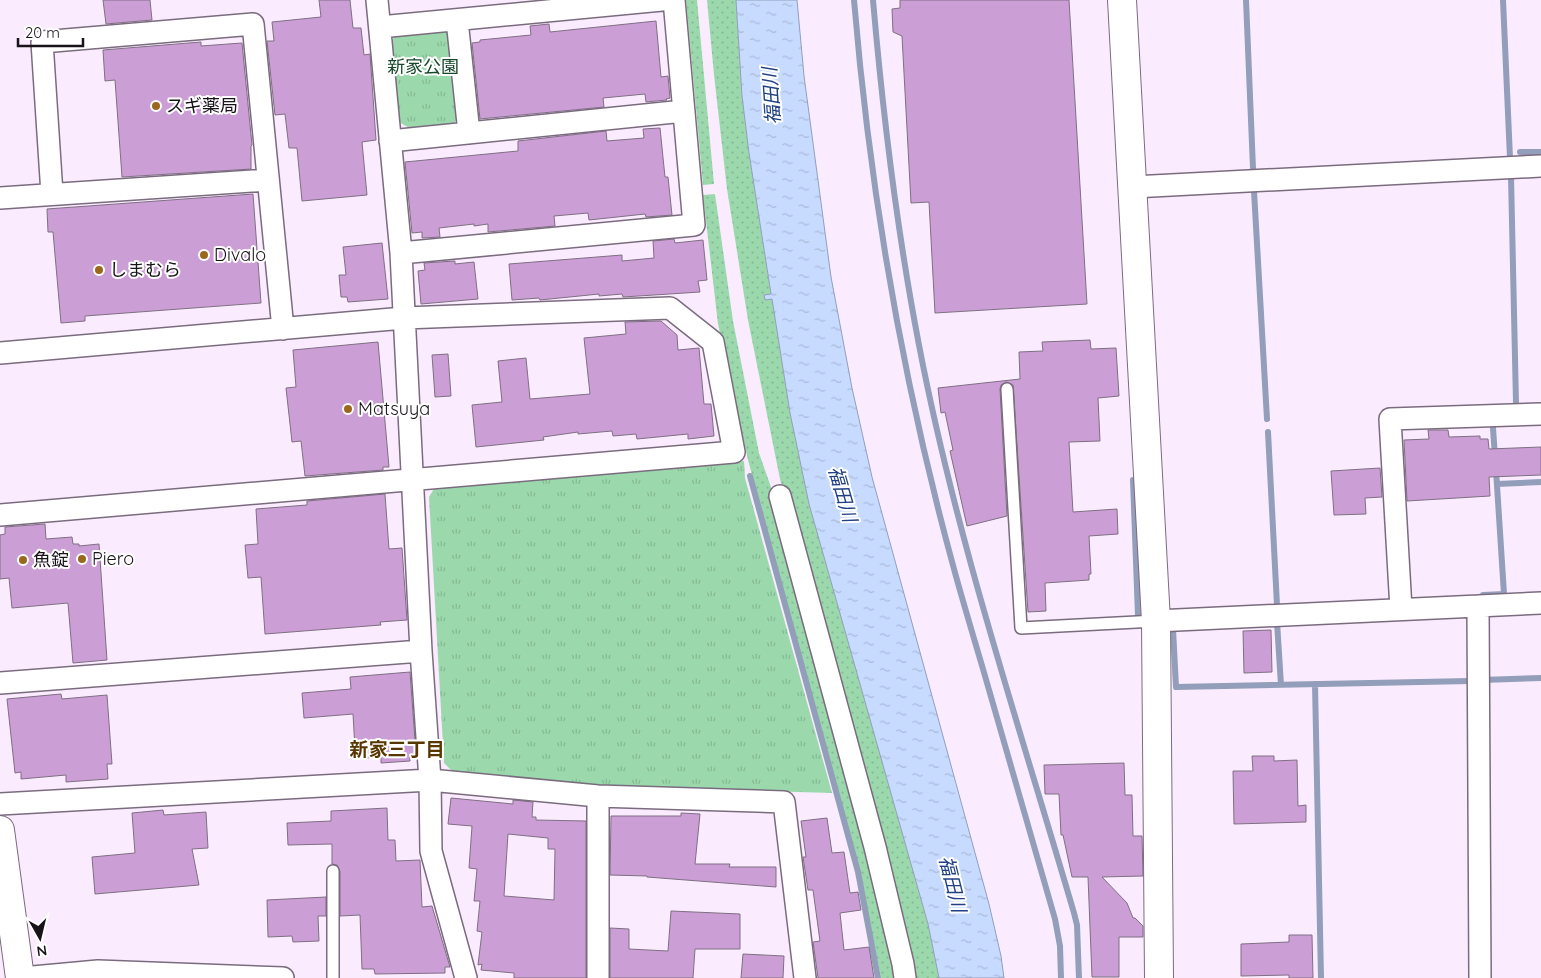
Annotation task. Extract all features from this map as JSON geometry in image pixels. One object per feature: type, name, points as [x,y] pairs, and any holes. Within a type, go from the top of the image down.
[{"type":"street","points":[[377,0],[400,253],[414,480],[421,651],[430,780],[431,850],[466,978]]},
{"type":"street","points":[[380,27],[662,0]]},
{"type":"street","points":[[400,253],[694,225],[674,0]]},
{"type":"street","points":[[1122,0],[1156,621],[1159,978]]},
{"type":"street","points":[[457,20],[469,133]]},
{"type":"street","points":[[52,194],[42,42],[253,24],[283,329]]},
{"type":"street","points":[[390,141],[684,111]]},
{"type":"street","points":[[1133,186],[1541,166]]},
{"type":"street","points":[[0,198],[268,180]]},
{"type":"street","points":[[0,353],[404,318],[670,308],[713,342],[734,452],[0,515]]},
{"type":"street","points":[[1401,610],[1390,419],[1541,414]]},
{"type":"street","points":[[780,496],[875,847],[896,932],[904,978]]},
{"type":"street","points":[[1156,621],[1541,603]]},
{"type":"street","points":[[1478,606],[1480,978]]},
{"type":"street","points":[[0,683],[421,651]]},
{"type":"street","points":[[0,804],[430,780],[598,796],[784,802],[805,978]]},
{"type":"street","points":[[598,796],[598,978]]},
{"type":"street","points":[[0,830],[21,978],[98,974],[282,978]]},
{"type":"lane","points":[[1007,389],[1021,628],[1156,621]]},
{"type":"lane","points":[[333,871],[333,978]]},
{"type":"green space","points":[[686,0],[697,0],[714,184],[703,185]]},
{"type":"green space","points":[[707,0],[736,0],[742,96],[771,294],[765,300],[772,298],[790,413],[809,504],[928,924],[939,978],[914,978],[914,970],[780,479],[748,320],[727,189]]},
{"type":"green space","name":"新家公園","points":[[442,29],[451,34],[458,117],[453,125],[411,129],[399,122],[390,44],[395,35]]},
{"type":"green space","points":[[715,194],[733,321],[759,453],[773,493],[865,832],[896,978],[881,978],[860,872],[748,460],[718,324],[703,195]]},
{"type":"green space","points":[[744,461],[745,478],[832,793],[597,786],[452,771],[444,763],[429,497],[435,487]]},
{"type":"water","name":"福田川","points":[[736,0],[797,0],[804,76],[831,277],[852,388],[872,477],[989,904],[1004,978],[939,978],[928,924],[809,504],[790,413],[772,299],[765,300],[764,295],[771,294],[742,96]]},
{"type":"building","points":[[103,0],[150,0],[152,20],[106,24]]},
{"type":"building","points":[[319,0],[350,0],[353,28],[361,28],[364,55],[370,54],[376,140],[362,142],[367,195],[302,201],[297,148],[289,148],[285,114],[275,115],[267,41],[274,41],[272,22],[321,17]]},
{"type":"building","points":[[900,0],[1069,0],[1087,304],[935,313],[929,202],[911,203],[902,36],[893,32],[892,9],[900,8]]},
{"type":"building","points":[[656,21],[661,77],[668,76],[670,98],[667,100],[646,102],[645,94],[603,98],[604,107],[480,119],[472,43],[480,42],[480,40],[531,35],[530,26],[549,24],[550,32]]},
{"type":"building","points":[[201,42],[201,46],[242,43],[252,145],[251,169],[122,177],[115,80],[105,81],[103,50]]},
{"type":"building","points":[[660,128],[665,177],[668,177],[672,215],[646,217],[645,214],[589,220],[588,213],[554,216],[555,226],[488,232],[488,224],[474,226],[474,224],[439,228],[440,237],[422,238],[422,232],[412,233],[405,162],[518,151],[518,141],[606,131],[607,141],[644,138],[643,129]]},
{"type":"building","points":[[253,194],[261,303],[85,316],[85,321],[61,323],[53,232],[48,232],[47,209]]},
{"type":"building","points":[[674,239],[675,243],[703,240],[707,280],[698,281],[700,292],[623,297],[622,294],[599,296],[599,294],[540,300],[539,298],[512,300],[509,264],[622,255],[622,261],[654,258],[653,241]]},
{"type":"building","points":[[382,243],[388,299],[348,302],[347,297],[341,297],[339,275],[346,275],[343,247]]},
{"type":"building","points":[[455,261],[455,264],[474,262],[478,299],[421,304],[418,271],[425,270],[424,263]]},
{"type":"building","points":[[661,321],[677,335],[678,350],[699,348],[704,404],[711,404],[714,436],[688,439],[688,434],[637,439],[636,434],[613,436],[612,431],[578,434],[578,432],[543,437],[544,440],[476,447],[472,405],[502,402],[498,361],[526,358],[530,399],[590,394],[584,338],[626,334],[625,322]]},
{"type":"building","points":[[1090,340],[1091,349],[1116,348],[1119,396],[1098,398],[1100,441],[1069,442],[1073,512],[1117,509],[1118,534],[1089,536],[1091,574],[1089,574],[1089,580],[1045,583],[1046,611],[1028,612],[1013,385],[1006,382],[1001,385],[1000,389],[1007,516],[967,526],[950,451],[953,450],[945,412],[941,413],[938,388],[1020,379],[1019,352],[1043,351],[1042,342]]},
{"type":"building","points":[[378,342],[389,467],[383,467],[383,470],[305,476],[301,441],[292,442],[286,388],[296,387],[293,350]]},
{"type":"building","points":[[448,354],[451,396],[435,397],[432,355]]},
{"type":"building","points":[[1428,430],[1448,430],[1449,437],[1480,436],[1480,439],[1488,439],[1489,449],[1541,447],[1541,475],[1489,477],[1490,496],[1407,501],[1404,440],[1429,439]]},
{"type":"building","points":[[1380,468],[1382,497],[1365,498],[1366,514],[1334,515],[1331,471]]},
{"type":"building","points":[[385,494],[389,549],[402,548],[407,620],[380,622],[381,625],[265,634],[261,577],[248,578],[245,545],[258,544],[256,509],[307,505],[307,501]]},
{"type":"building","points":[[45,524],[46,539],[72,537],[73,544],[79,544],[79,546],[99,544],[107,660],[73,663],[68,603],[12,608],[9,578],[0,579],[0,535],[5,534],[5,527]]},
{"type":"building","points":[[1271,630],[1272,672],[1244,673],[1243,631]]},
{"type":"building","points":[[410,672],[416,754],[410,755],[410,761],[381,763],[381,757],[364,758],[364,749],[355,749],[353,714],[304,718],[302,693],[351,689],[350,677]]},
{"type":"building","points":[[61,694],[62,699],[107,695],[112,764],[107,764],[108,779],[66,782],[66,775],[21,779],[21,772],[15,773],[7,699]]},
{"type":"building","points":[[1252,756],[1274,756],[1274,761],[1297,760],[1298,806],[1306,805],[1306,822],[1234,824],[1233,771],[1253,771]]},
{"type":"building","points":[[1124,763],[1125,795],[1132,795],[1133,836],[1142,836],[1143,876],[1102,877],[1127,903],[1133,918],[1143,926],[1143,937],[1119,937],[1119,977],[1092,977],[1088,877],[1072,877],[1063,835],[1061,835],[1059,794],[1045,794],[1044,765]]},
{"type":"building","points":[[451,798],[513,804],[513,800],[533,802],[532,817],[536,817],[536,820],[586,821],[586,978],[514,978],[514,973],[481,970],[482,964],[478,965],[482,932],[477,931],[480,901],[474,901],[477,869],[469,868],[472,826],[448,824]],"holes":[[[508,834],[548,838],[548,849],[555,849],[554,900],[504,896]]]},
{"type":"building","points":[[387,808],[388,840],[395,840],[396,861],[420,860],[422,907],[432,906],[450,967],[445,967],[445,973],[375,974],[374,969],[362,969],[360,915],[340,916],[340,871],[337,865],[332,864],[332,844],[288,845],[287,823],[331,821],[331,811]]},
{"type":"building","points":[[163,810],[164,815],[206,812],[208,848],[192,849],[199,885],[95,894],[92,857],[135,853],[132,813]]},
{"type":"building","points":[[681,813],[700,814],[695,864],[730,864],[729,867],[776,867],[776,887],[647,876],[610,875],[611,816],[681,816]]},
{"type":"building","points":[[827,818],[832,853],[844,852],[850,893],[858,892],[861,910],[840,913],[844,950],[869,947],[874,978],[818,978],[813,942],[820,941],[813,890],[808,890],[803,857],[806,857],[801,821]]},
{"type":"building","points":[[326,897],[326,916],[318,916],[319,941],[293,942],[292,936],[268,937],[267,900]]},
{"type":"building","points":[[671,911],[740,914],[740,949],[695,949],[693,978],[610,978],[610,928],[629,929],[629,949],[668,951]]},
{"type":"building","points":[[1289,935],[1312,935],[1313,978],[1289,978],[1289,975],[1241,976],[1241,944],[1289,942]]},
{"type":"building","points":[[743,954],[784,956],[783,978],[741,978]]},
{"type":"waterway","points":[[854,0],[869,144],[879,215],[904,358],[919,429],[957,581],[1055,919],[1060,946],[1061,978]]},
{"type":"waterway","points":[[873,0],[881,87],[897,216],[911,302],[934,417],[951,489],[990,631],[1074,913],[1077,925],[1079,978]]},
{"type":"waterway","points":[[1246,0],[1253,168]]},
{"type":"waterway","points":[[1503,0],[1510,158]]},
{"type":"waterway","points":[[1520,152],[1541,152]]},
{"type":"waterway","points":[[1511,176],[1516,403]]},
{"type":"waterway","points":[[1254,191],[1267,419]]},
{"type":"waterway","points":[[1493,428],[1495,457]]},
{"type":"waterway","points":[[1268,432],[1277,605]]},
{"type":"waterway","points":[[1483,599],[1483,595],[1504,594],[1496,470]]},
{"type":"waterway","points":[[750,476],[858,872],[878,978]]},
{"type":"waterway","points":[[1133,480],[1138,616]]},
{"type":"waterway","points":[[1497,484],[1541,482]]},
{"type":"waterway","points":[[1277,622],[1281,685]]},
{"type":"waterway","points":[[1173,629],[1176,687],[1470,681]]},
{"type":"waterway","points":[[1482,680],[1541,678]]},
{"type":"waterway","points":[[1315,684],[1321,978]]},
{"type":"place","name":"スギ薬局","points":[[156,106]]},
{"type":"place","name":"Divalo","points":[[204,255]]},
{"type":"place","name":"しまむら","points":[[99,270]]},
{"type":"place","name":"Matsuya","points":[[348,409]]},
{"type":"place","name":"Piero","points":[[82,559]]},
{"type":"place","name":"魚錠","points":[[23,560]]},
{"type":"district","name":"新家三丁目","points":[[397,749]]}]
